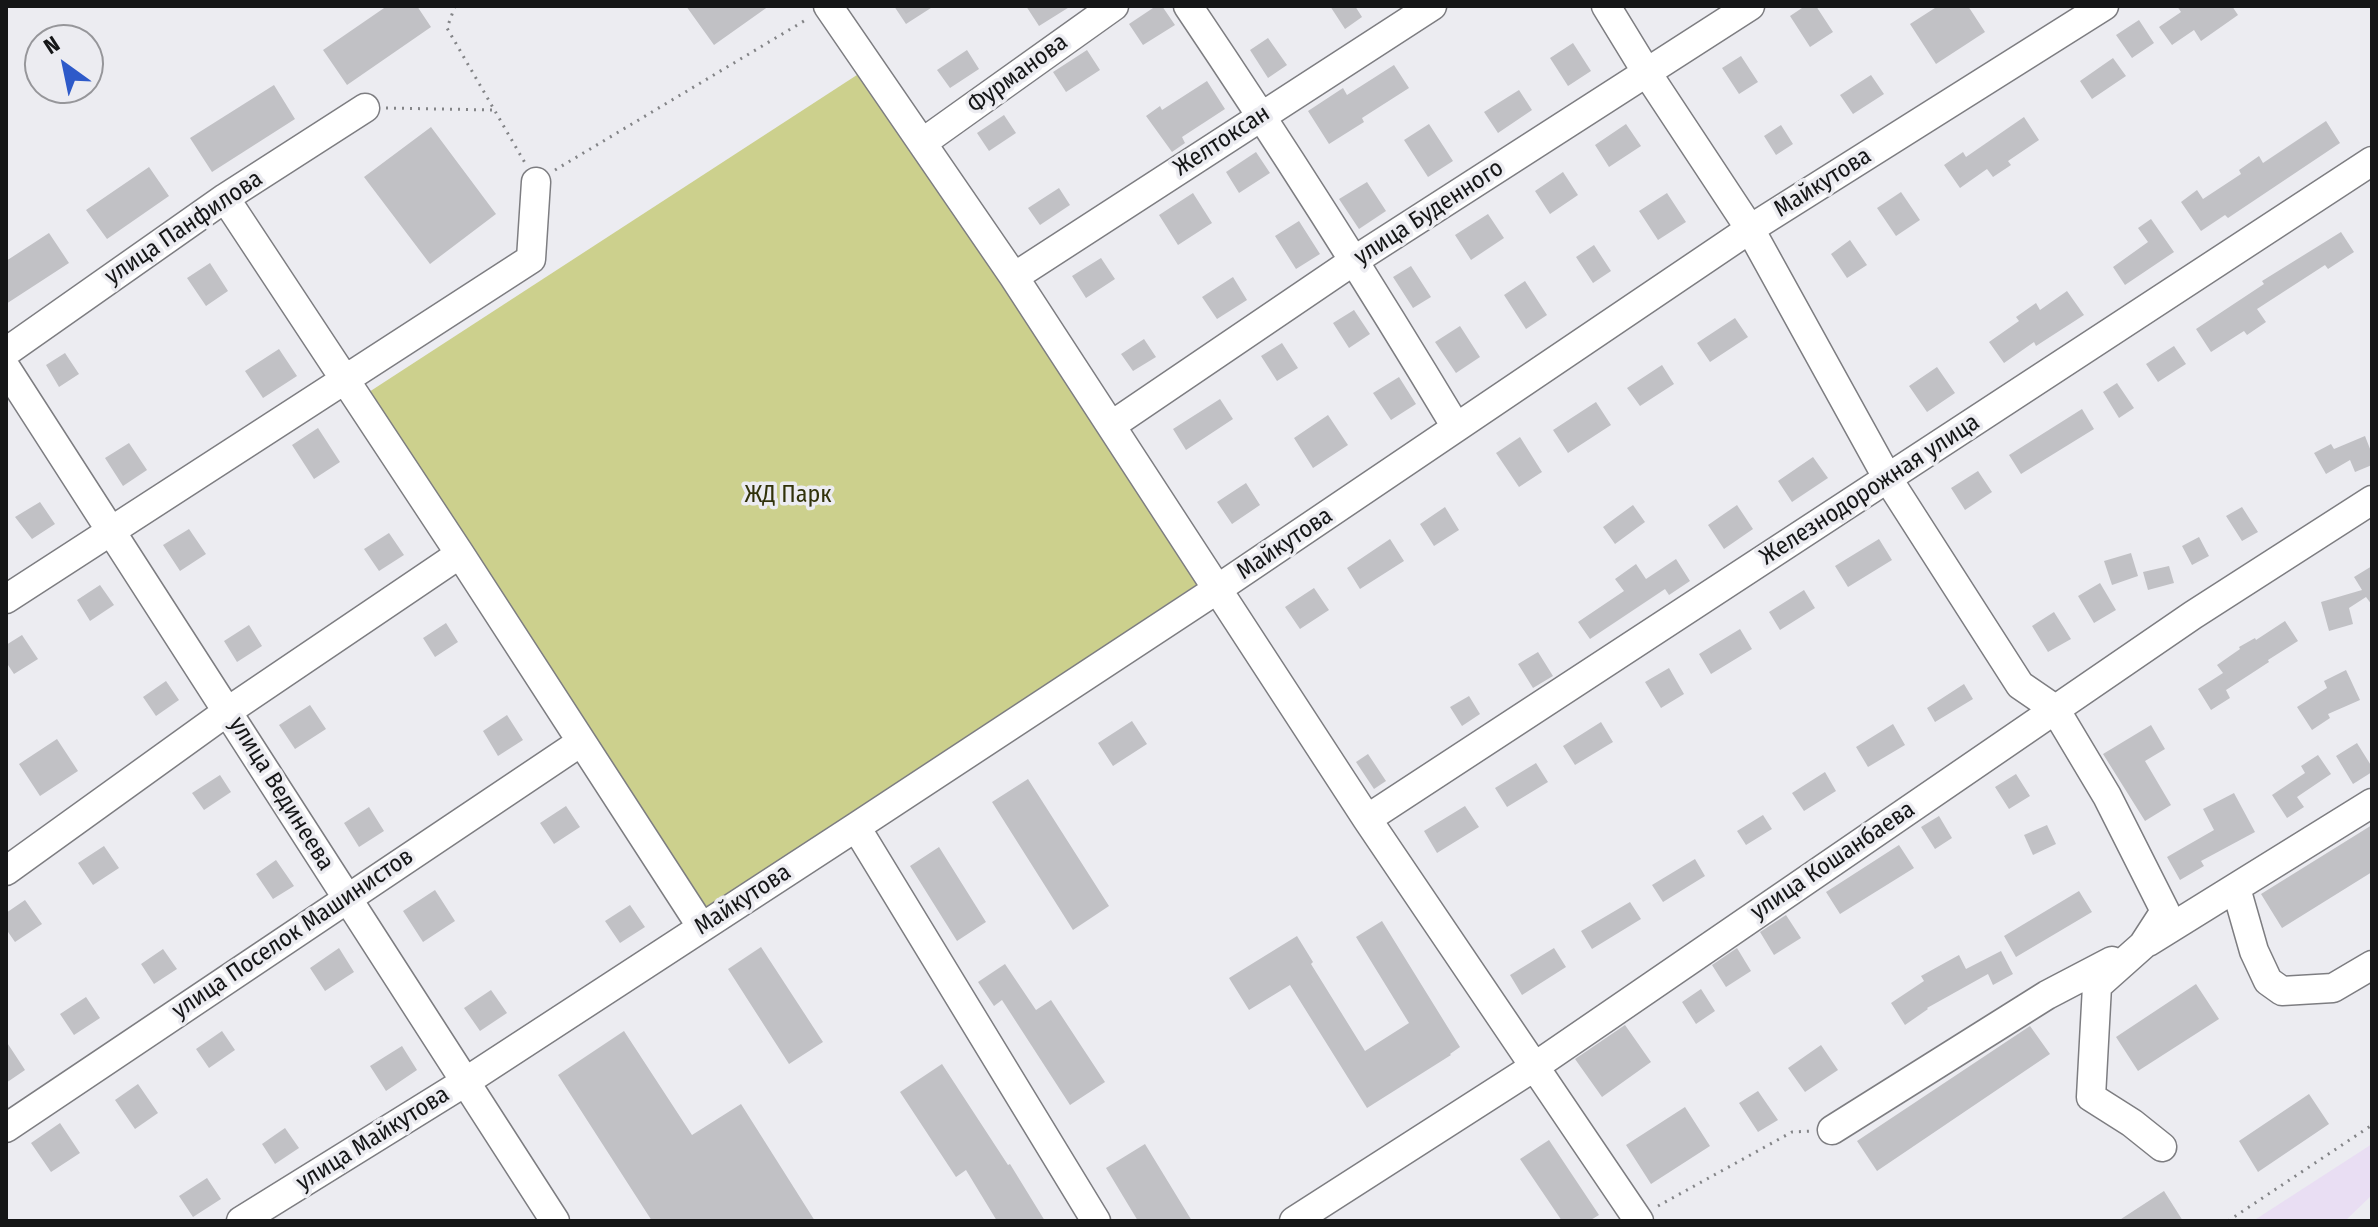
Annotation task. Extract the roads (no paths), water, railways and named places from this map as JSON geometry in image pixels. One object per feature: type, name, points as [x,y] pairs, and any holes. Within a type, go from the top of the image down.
[{"type":"street","points":[[829,6],[1014,277],[1367,819],[1638,1219]]},
{"type":"street","name":"Фурманова","points":[[922,143],[1114,6]]},
{"type":"street","points":[[1188,6],[1355,260],[1456,427]]},
{"type":"street","name":"Желтоксан","points":[[1014,277],[1261,115],[1394,16],[1432,6]]},
{"type":"street","points":[[1606,6],[1750,229],[1888,479],[2020,685],[2055,709],[2107,796],[2165,911],[2143,945],[2097,986],[2091,1097],[2162,1147]]},
{"type":"street","name":"улица Буденного","points":[[1112,425],[1355,260],[1750,6]]},
{"type":"street","name":"Майкутова","points":[[465,1082],[1216,590],[1750,229],[2104,6]]},
{"type":"street","name":"улица Панфилова","points":[[6,352],[225,198],[365,108]]},
{"type":"street","name":"Железнодорожная улица","points":[[1367,819],[2372,161]]},
{"type":"street","points":[[6,599],[531,259],[536,182]]},
{"type":"street","points":[[225,198],[701,926]]},
{"type":"street","name":"улица Вединеева","points":[[6,368],[555,1221]]},
{"type":"street","name":"улица Кошанбаева","points":[[1294,1221],[1534,1067],[2218,598],[2372,500]]},
{"type":"street","points":[[6,871],[228,711],[460,554]]},
{"type":"street","name":"улица Поселок Машинистов","points":[[6,1128],[581,742]]},
{"type":"street","points":[[1832,1130],[2047,995],[2143,945],[2372,803]]},
{"type":"street","points":[[856,827],[1096,1221]]},
{"type":"street","points":[[2236,888],[2254,951],[2268,981],[2282,991],[2333,988],[2372,965]]},
{"type":"street","name":"улица Майкутова","points":[[241,1221],[465,1082]]},
{"type":"park label","name":"ЖД Парк","points":[[788,495]]}]
